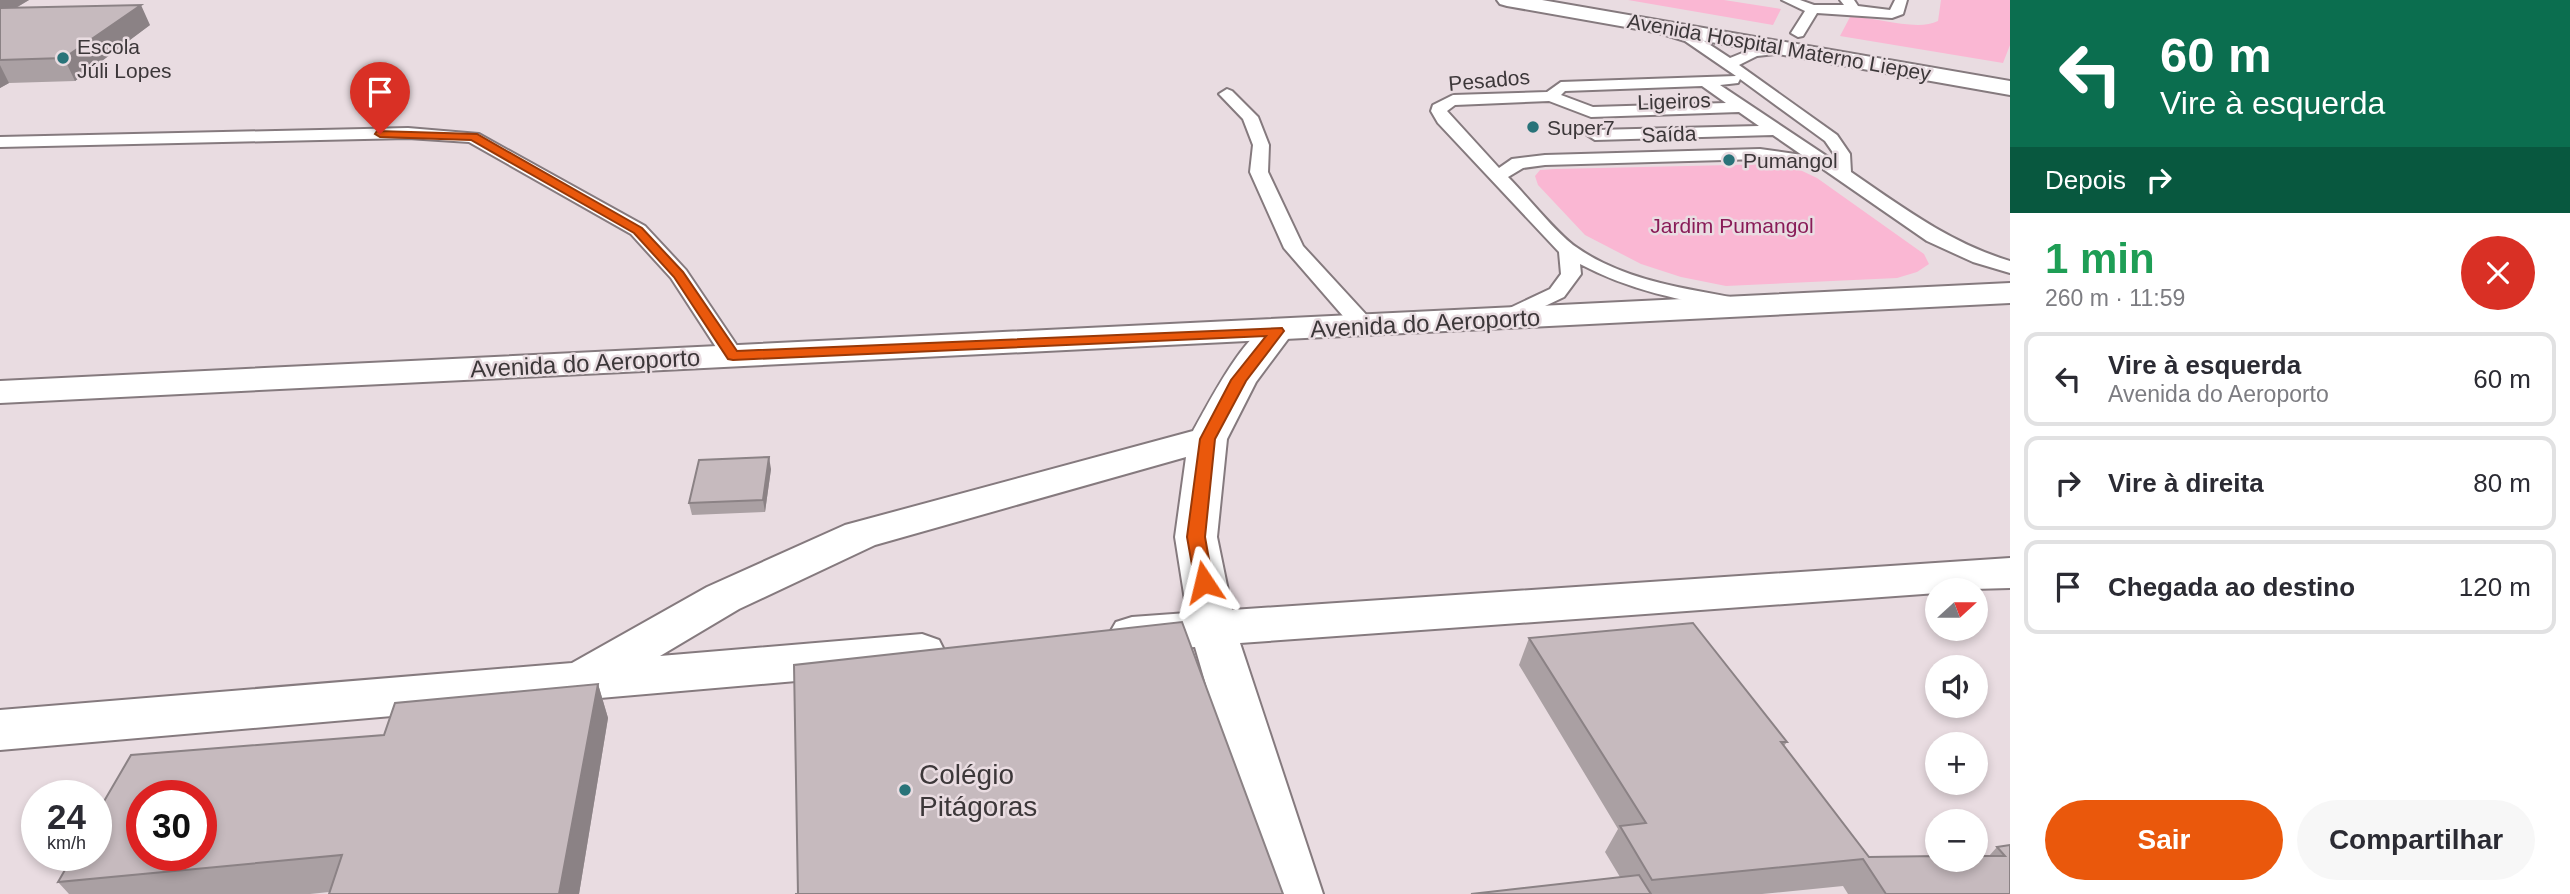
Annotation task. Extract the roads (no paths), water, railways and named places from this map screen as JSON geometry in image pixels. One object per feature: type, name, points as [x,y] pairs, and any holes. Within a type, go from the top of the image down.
[{"type":"street","name":"Avenida Hospital Materno Liepey","points":[[1507,0],[1651,25],[2010,68]]},
{"type":"street","name":"Avenida Hospital Materno Liepey","points":[[1604,0],[2010,88]]},
{"type":"street","name":"Avenida do Aeroporto","points":[[0,392],[2010,293]]},
{"type":"street","points":[[1277,331],[1239,380],[1208,439],[1196,537],[1212,627],[1295,894]]},
{"type":"street","points":[[579,681],[723,598],[860,535],[1208,439]]},
{"type":"street","points":[[1088,638],[1212,627],[2010,573]]},
{"type":"street","points":[[0,730],[965,648]]},
{"type":"lane","points":[[1788,0],[1813,9],[1847,5],[1892,14],[1898,11],[1901,0]]},
{"type":"lane","points":[[1813,9],[1793,41],[1741,55],[1724,94],[1934,237],[1980,258],[2010,267]]},
{"type":"lane","points":[[1651,25],[1690,38],[1732,73],[1831,138],[1842,154],[1842,175]]},
{"type":"lane","name":"Pesados","points":[[1724,94],[1732,73]]},
{"type":"lane","name":"Pesados","points":[[1551,96],[1561,87],[1724,94]]},
{"type":"lane","points":[[1227,94],[1250,117],[1261,145],[1259,172],[1294,248],[1364,326]]},
{"type":"lane","name":"Pesados","points":[[1498,176],[1444,120],[1439,111],[1441,105],[1453,100],[1551,96],[1591,112],[1724,94]]},
{"type":"lane","points":[[0,142],[408,133],[473,136],[638,230],[678,274],[733,356]]},
{"type":"lane","name":"Ligeiros","points":[[1599,138],[1781,133]]},
{"type":"lane","name":"Ligeiros","points":[[1599,138],[1781,133]]},
{"type":"lane","points":[[1592,159],[1599,138]]},
{"type":"lane","name":"Saída","points":[[1498,176],[1518,163],[1760,154],[1794,158],[1842,175]]},
{"type":"lane","points":[[1498,176],[1569,251],[1612,273],[1656,289],[1746,306]]},
{"type":"lane","points":[[1502,319],[1558,293],[1572,274],[1569,251]]},
{"type":"place","name":"Escola Júli Lopes","points":[[63,58]]},
{"type":"place","name":"Super7","points":[[1533,127]]},
{"type":"place","name":"Pumangol","points":[[1729,160]]},
{"type":"place","name":"Colégio Pitágoras","points":[[905,790]]},
{"type":"park label","name":"Jardim Pumangol","points":[[1732,225]]}]
